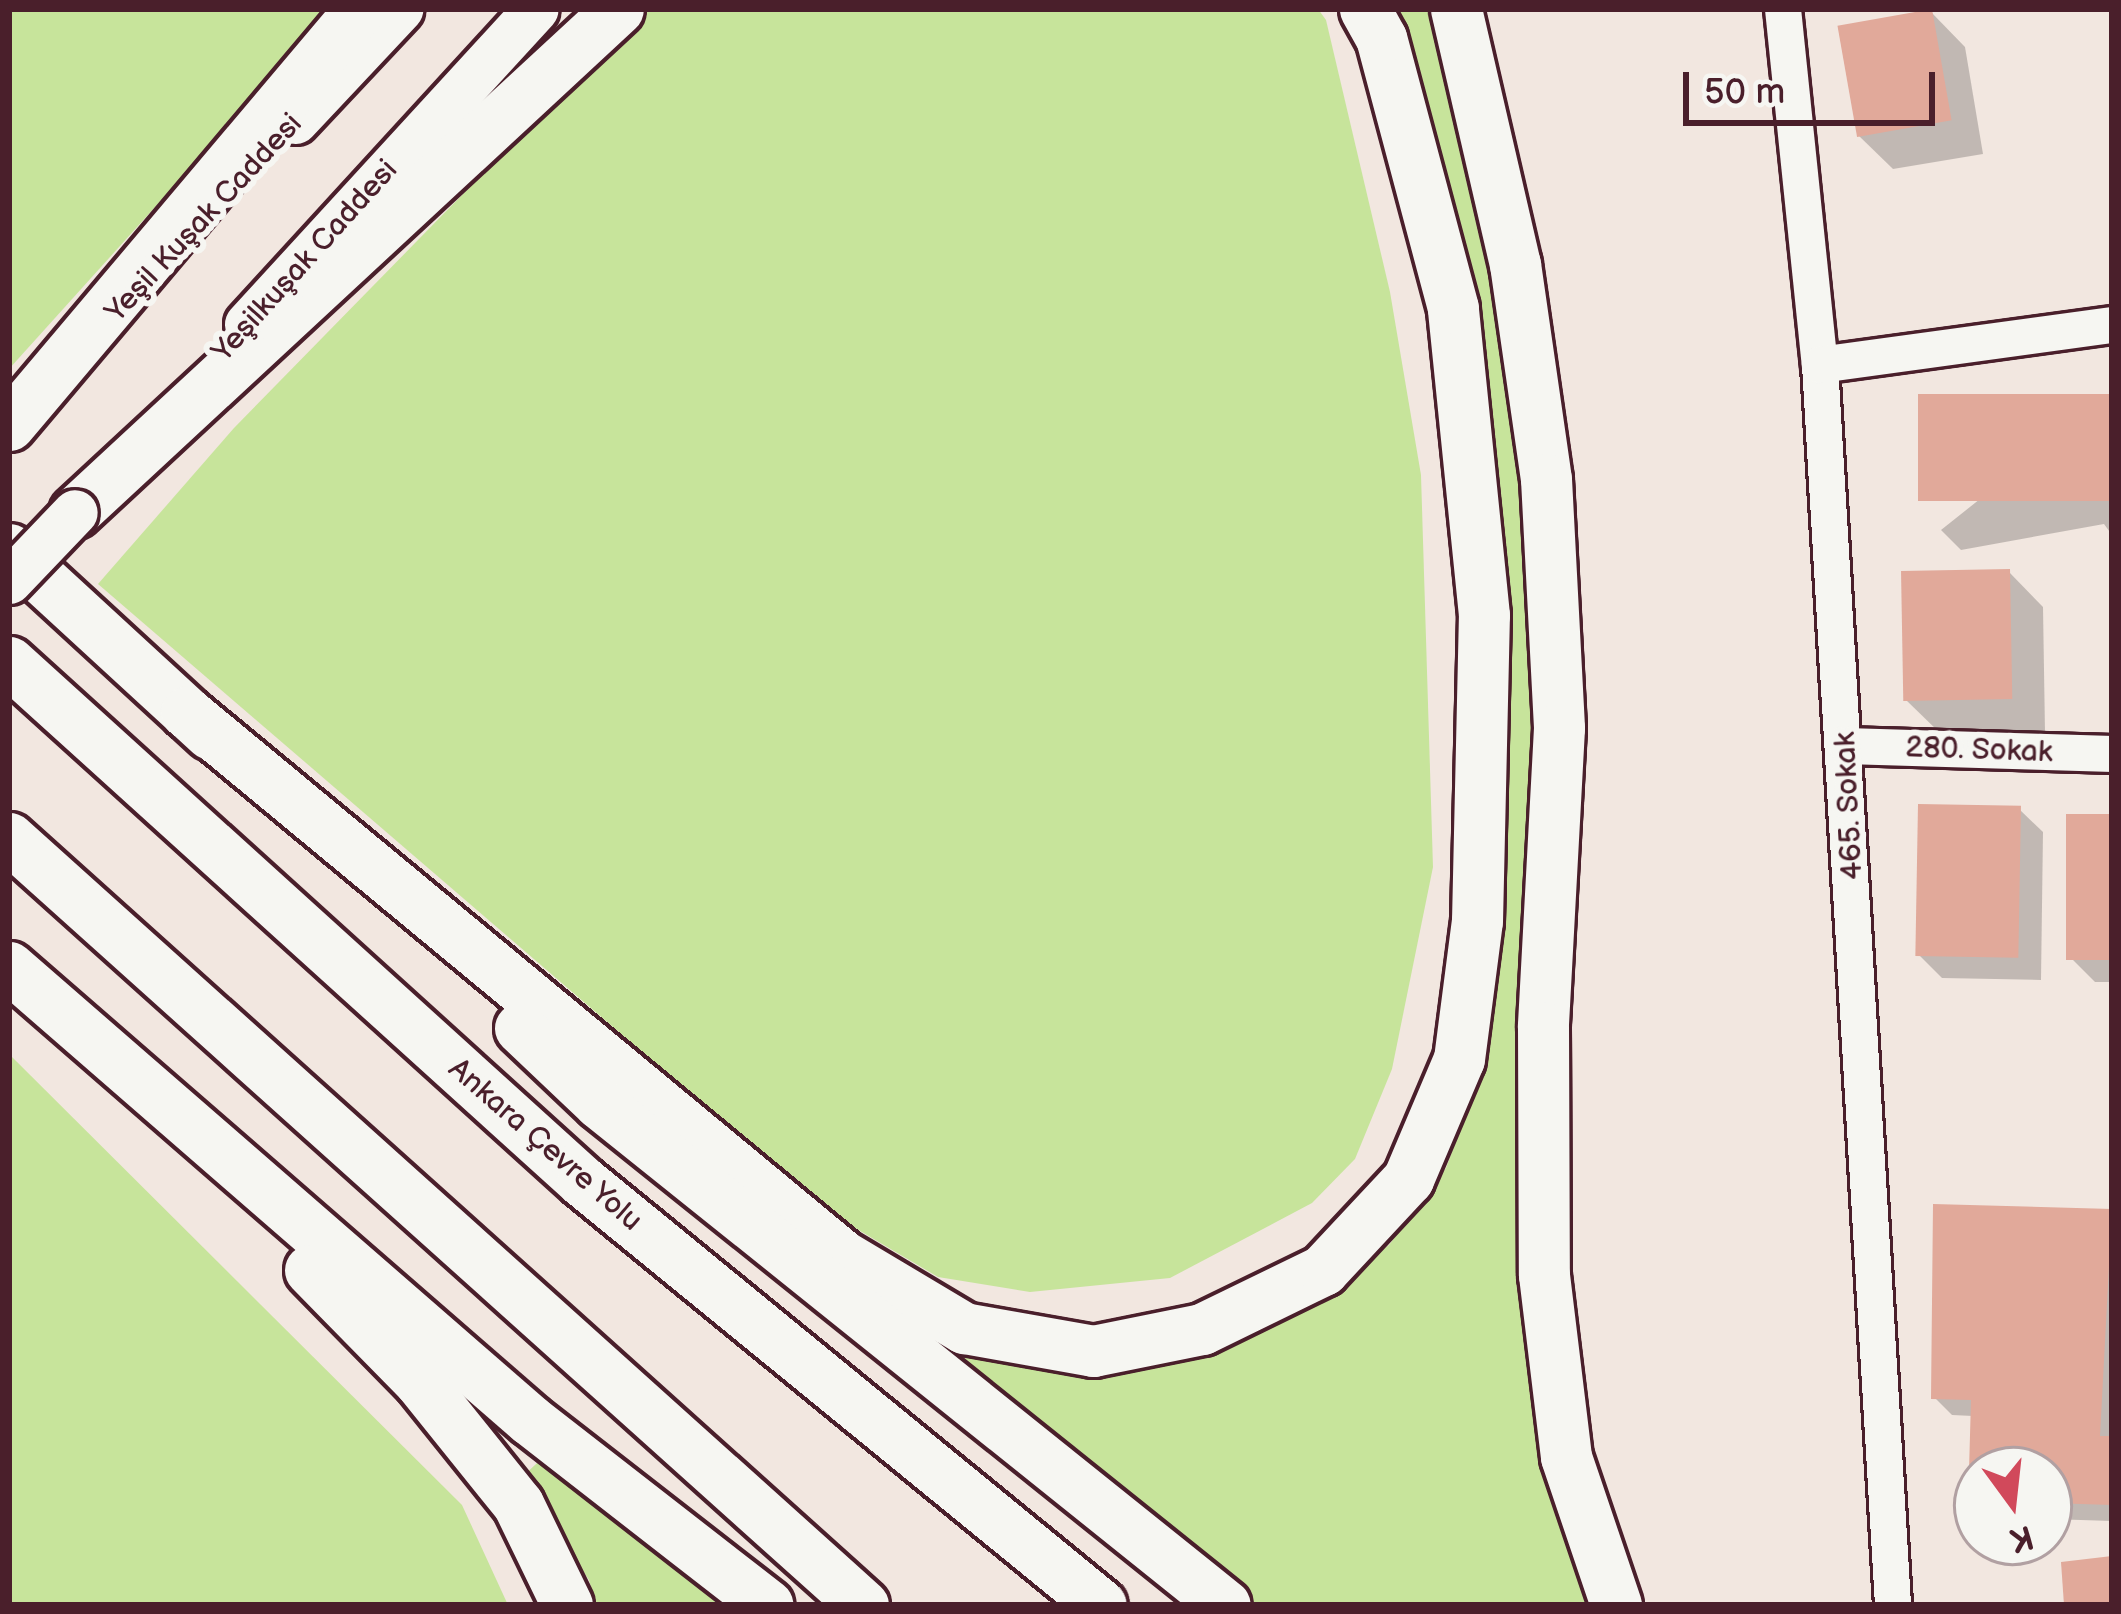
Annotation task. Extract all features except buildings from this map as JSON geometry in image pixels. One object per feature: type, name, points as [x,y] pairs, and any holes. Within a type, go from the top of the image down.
[{"type":"highway","points":[[9,426],[360,9]]},
{"type":"highway","points":[[75,512],[618,9]]},
{"type":"highway","points":[[186,712],[843,1256],[964,1328],[1093,1351],[1202,1329],[1323,1270],[1408,1179],[1459,1058],[1477,921],[1484,615],[1453,308],[1381,38],[1365,9]]},
{"type":"highway","points":[[1456,9],[1515,265],[1546,478],[1559,728],[1543,1027],[1544,1275],[1566,1457],[1616,1605]]},
{"type":"highway","points":[[9,549],[599,1103],[1225,1605]]},
{"type":"highway","name":"Ankara Çevre Yolu","points":[[9,662],[582,1181],[1101,1605]]},
{"type":"highway","points":[[9,838],[863,1605]]},
{"type":"highway","points":[[27,983],[419,1382],[518,1504],[567,1605]]},
{"type":"highway","points":[[27,983],[530,1420],[768,1605]]},
{"type":"main road","name":"Yeşil Kuşak Caddesi","points":[[9,426],[400,9]]},
{"type":"main road","name":"Yeşilkuşak Caddesi","points":[[9,581],[536,9]]},
{"type":"street","name":"465. Sokak","points":[[1783,9],[1820,365],[1893,1605]]},
{"type":"street","points":[[1820,365],[2112,325]]},
{"type":"street","name":"280. Sokak","points":[[1846,746],[2112,754]]},
{"type":"green space","points":[[9,9],[323,9],[266,84],[9,369]]},
{"type":"green space","points":[[644,9],[1318,9],[1326,20],[1390,292],[1421,475],[1433,867],[1392,1069],[1355,1159],[1312,1203],[1170,1278],[1030,1292],[938,1277],[828,1212],[98,584],[234,428]]},
{"type":"green space","points":[[1384,9],[1447,9],[1542,519],[1534,1048],[1606,1605],[1247,1605],[918,1359],[939,1335],[1012,1366],[1089,1374],[1160,1367],[1270,1328],[1389,1245],[1446,1168],[1475,1088],[1505,911],[1508,627],[1487,392],[1443,200]]},
{"type":"green space","points":[[9,1054],[462,1505],[508,1605],[9,1605]]},
{"type":"green space","points":[[550,1451],[749,1605],[596,1605],[589,1580],[521,1478]]}]
